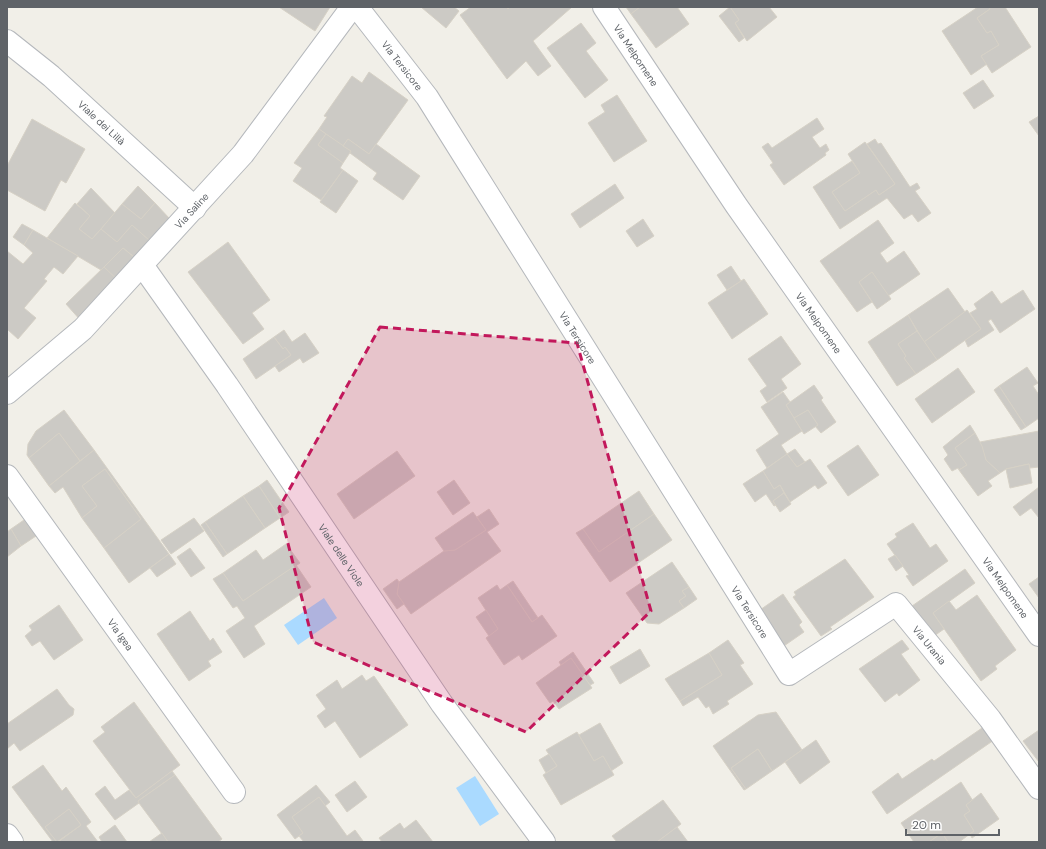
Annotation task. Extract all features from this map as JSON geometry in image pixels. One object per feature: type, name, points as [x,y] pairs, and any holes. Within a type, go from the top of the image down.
[{"type":"street","name":"Via Saline","points":[[7,393],[83,329],[195,208],[257,137],[352,7]]},
{"type":"street","name":"Via Tersicore","points":[[357,7],[427,97],[789,674]]},
{"type":"street","name":"Via Melpomene","points":[[604,7],[736,205],[1039,635]]},
{"type":"street","name":"Viale dei Lillà","points":[[7,41],[51,76],[195,208]]},
{"type":"street","name":"Viale delle Viole","points":[[142,265],[227,385],[442,704],[544,842]]},
{"type":"street","name":"Via Igea","points":[[7,476],[234,792]]},
{"type":"street","name":"Via Urania","points":[[789,674],[896,604],[990,719],[1039,788]]},
{"type":"street","points":[[7,835],[12,842]]},
{"type":"highlighted area","points":[[380,327],[577,343],[651,611],[526,732],[313,642],[279,508]]},
{"type":"water","points":[[324,598],[337,618],[298,645],[284,625]]},
{"type":"water","points":[[475,776],[499,814],[480,826],[456,788]]},
{"type":"building","points":[[279,7],[330,7],[315,31]]},
{"type":"building","points":[[421,7],[454,7],[459,11],[446,28]]},
{"type":"building","points":[[471,7],[506,7],[508,9],[510,7],[572,7],[533,41],[551,66],[538,76],[526,61],[507,79],[460,15]]},
{"type":"building","points":[[626,7],[640,7],[631,14]]},
{"type":"building","points":[[640,7],[677,7],[689,24],[656,48],[631,14]]},
{"type":"building","points":[[730,7],[769,7],[777,17],[747,41],[735,23],[739,20]]},
{"type":"building","points":[[730,7],[739,20],[735,23],[744,38],[739,42],[719,16]]},
{"type":"building","points":[[978,7],[989,7],[990,9],[977,18],[987,33],[991,31],[999,45],[981,56],[987,64],[971,75],[942,31]]},
{"type":"building","points":[[989,7],[1005,7],[1031,47],[992,73],[981,56],[999,45],[991,31],[987,33],[977,18],[990,9]]},
{"type":"building","points":[[581,23],[596,43],[586,51],[608,80],[585,98],[547,48]]},
{"type":"building","points":[[369,72],[408,100],[369,154],[348,139],[343,146],[319,129],[327,117],[324,116],[352,76],[362,83]]},
{"type":"building","points":[[983,80],[994,96],[974,109],[963,93]]},
{"type":"building","points":[[617,95],[647,141],[614,162],[588,123],[605,112],[601,105]]},
{"type":"building","points":[[1039,116],[1039,136],[1029,122]]},
{"type":"building","points":[[817,118],[824,129],[812,137],[820,148],[826,144],[829,150],[825,153],[826,155],[784,185],[770,165],[773,163],[762,147],[768,143],[772,148]]},
{"type":"building","points":[[32,119],[85,149],[66,183],[61,180],[45,211],[7,190],[7,166]]},
{"type":"building","points":[[319,129],[326,134],[318,145],[343,163],[340,168],[343,170],[321,200],[293,181],[302,168],[294,163]]},
{"type":"building","points":[[326,134],[351,151],[343,163],[318,145]]},
{"type":"building","points":[[348,139],[369,154],[376,144],[420,176],[403,200],[373,179],[377,173],[343,146]]},
{"type":"building","points":[[875,139],[878,144],[881,143],[910,187],[917,183],[920,188],[915,191],[931,213],[918,222],[912,214],[904,219],[887,198],[840,229],[813,187],[852,161],[860,173],[832,192],[845,211],[876,190],[879,195],[895,184],[867,144]]},
{"type":"building","points":[[865,142],[895,184],[879,195],[876,190],[845,211],[832,192],[860,173],[848,154]]},
{"type":"building","points":[[343,170],[358,181],[336,213],[320,202]]},
{"type":"building","points":[[615,184],[624,198],[580,228],[571,214]]},
{"type":"building","points":[[138,186],[155,203],[141,219],[122,204]]},
{"type":"building","points":[[91,188],[115,213],[92,239],[79,229],[90,216],[77,204]]},
{"type":"building","points":[[75,203],[90,216],[79,229],[92,239],[101,229],[117,242],[132,225],[149,240],[134,257],[123,248],[101,270],[47,238]]},
{"type":"building","points":[[155,203],[169,218],[149,240],[132,225],[117,242],[101,229],[122,204],[141,219]]},
{"type":"building","points":[[643,219],[654,236],[637,247],[626,231]]},
{"type":"building","points":[[878,220],[894,243],[880,253],[887,263],[904,251],[920,274],[888,296],[872,272],[859,282],[872,302],[857,312],[820,261]]},
{"type":"building","points":[[22,224],[33,230],[24,245],[13,237]]},
{"type":"building","points":[[33,230],[78,256],[63,274],[54,267],[44,279],[47,281],[24,308],[36,318],[18,339],[7,329],[7,251],[23,264],[33,253],[24,245]]},
{"type":"building","points":[[228,242],[270,300],[252,313],[264,329],[243,344],[188,272]]},
{"type":"building","points":[[123,248],[134,257],[115,278],[104,267]]},
{"type":"building","points":[[731,266],[741,281],[727,290],[717,275]]},
{"type":"building","points":[[104,267],[121,283],[82,322],[66,304]]},
{"type":"building","points":[[872,272],[891,299],[877,309],[859,282]]},
{"type":"building","points":[[744,279],[768,314],[732,339],[708,303]]},
{"type":"building","points":[[948,288],[965,312],[924,342],[908,315]]},
{"type":"building","points":[[1023,290],[1035,309],[1000,333],[991,319],[988,321],[994,330],[968,347],[965,340],[981,329],[970,313],[977,309],[974,304],[992,291],[1001,304]]},
{"type":"building","points":[[967,310],[981,329],[937,360],[924,342]]},
{"type":"building","points":[[908,315],[917,331],[898,344],[906,356],[904,358],[916,374],[897,386],[868,342]]},
{"type":"building","points":[[284,330],[292,342],[305,333],[319,353],[303,363],[300,358],[279,372],[275,366],[291,355],[285,347],[283,349],[274,337]]},
{"type":"building","points":[[917,331],[937,360],[916,374],[904,358],[906,356],[898,344]]},
{"type":"building","points":[[781,336],[801,364],[781,379],[787,388],[767,402],[760,391],[767,386],[748,359]]},
{"type":"building","points":[[274,337],[283,349],[285,347],[291,355],[256,379],[243,359]]},
{"type":"building","points":[[1027,367],[1038,383],[1033,386],[1039,395],[1039,418],[1026,427],[999,386]]},
{"type":"building","points":[[958,368],[975,392],[932,423],[915,399]]},
{"type":"building","points":[[814,385],[823,398],[821,400],[836,422],[821,433],[815,426],[818,425],[808,410],[794,418],[786,405]]},
{"type":"building","points":[[999,386],[1026,427],[1021,430],[994,390]]},
{"type":"building","points":[[783,392],[790,402],[786,405],[802,431],[781,445],[787,454],[767,468],[756,450],[779,434],[761,407]]},
{"type":"building","points":[[64,410],[94,450],[80,461],[59,433],[29,458],[27,455],[28,444],[36,431]]},
{"type":"building","points":[[808,410],[818,425],[804,434],[794,418]]},
{"type":"building","points":[[970,425],[975,433],[955,448],[967,465],[959,470],[958,468],[952,471],[944,459],[948,455],[943,447]]},
{"type":"building","points":[[1039,431],[1039,467],[1030,468],[1029,464],[1006,469],[1000,473],[986,460],[980,442]]},
{"type":"building","points":[[59,433],[80,461],[49,486],[29,458]]},
{"type":"building","points":[[975,433],[982,446],[986,460],[1000,473],[988,481],[992,486],[978,496],[959,470],[967,465],[955,448]]},
{"type":"building","points":[[858,445],[879,475],[848,496],[827,466]]},
{"type":"building","points":[[795,449],[805,462],[797,467],[787,454]]},
{"type":"building","points":[[94,450],[169,554],[129,583],[104,548],[141,519],[105,469],[82,486],[97,506],[82,518],[63,487],[55,493],[49,486]]},
{"type":"building","points":[[397,451],[415,476],[354,519],[337,494]]},
{"type":"building","points":[[787,454],[797,467],[810,459],[827,483],[818,489],[815,485],[790,502],[780,485],[774,489],[763,471]]},
{"type":"building","points":[[1029,464],[1032,483],[1010,488],[1006,469]]},
{"type":"building","points":[[105,469],[141,519],[104,548],[82,518],[97,506],[82,486]]},
{"type":"building","points":[[763,471],[774,489],[780,485],[784,493],[773,501],[776,505],[774,506],[766,494],[755,502],[743,484]]},
{"type":"building","points":[[267,480],[289,512],[280,518],[259,486]]},
{"type":"building","points":[[454,480],[470,503],[453,515],[437,492]]},
{"type":"building","points":[[259,486],[280,518],[265,528],[243,496]]},
{"type":"building","points":[[1039,487],[1039,518],[1031,508],[1020,516],[1013,507]]},
{"type":"building","points":[[639,491],[654,514],[599,552],[583,529]]},
{"type":"building","points":[[784,493],[791,504],[780,512],[773,501]]},
{"type":"building","points":[[243,496],[265,528],[227,554],[205,522]]},
{"type":"building","points":[[489,509],[499,524],[487,532],[501,551],[411,614],[397,594],[399,582],[444,551],[455,550],[486,530],[477,517]]},
{"type":"building","points":[[473,512],[486,530],[455,550],[444,551],[435,538]]},
{"type":"building","points":[[654,514],[672,540],[610,582],[576,533],[583,529],[599,552]]},
{"type":"building","points":[[194,518],[204,531],[171,554],[161,540]]},
{"type":"building","points":[[24,520],[36,536],[21,546],[11,529]]},
{"type":"building","points":[[205,522],[227,554],[223,557],[201,525]]},
{"type":"building","points":[[913,523],[930,548],[936,544],[948,561],[913,586],[906,576],[909,575],[887,544],[897,537],[895,534]]},
{"type":"building","points":[[11,529],[21,546],[7,557],[7,532]]},
{"type":"building","points":[[286,544],[300,563],[243,601],[223,573],[256,550],[263,560]]},
{"type":"building","points":[[190,548],[205,568],[191,577],[177,557]]},
{"type":"building","points":[[169,554],[176,564],[157,577],[150,568]]},
{"type":"building","points":[[895,555],[903,566],[896,571],[888,559]]},
{"type":"building","points":[[845,559],[874,597],[830,627],[832,629],[821,636],[793,597],[796,595],[794,592]]},
{"type":"building","points":[[672,562],[689,587],[682,591],[686,596],[679,601],[684,608],[659,624],[647,623],[626,593]]},
{"type":"building","points":[[296,565],[311,587],[254,626],[265,644],[244,658],[226,631],[245,618],[237,606],[233,608],[213,579],[223,573],[243,601]]},
{"type":"building","points":[[965,569],[975,583],[933,613],[944,629],[934,636],[912,606]]},
{"type":"building","points":[[1039,577],[1039,598],[1029,584]]},
{"type":"building","points":[[397,579],[399,582],[397,594],[404,604],[397,609],[383,589]]},
{"type":"building","points":[[513,581],[538,618],[532,622],[507,585]]},
{"type":"building","points":[[497,585],[500,590],[507,585],[532,622],[542,615],[557,636],[522,660],[519,655],[504,665],[486,638],[498,629],[478,598]]},
{"type":"building","points":[[689,587],[697,599],[684,608],[679,601],[686,596],[682,591]]},
{"type":"building","points":[[783,594],[802,622],[799,625],[804,632],[781,648],[757,612]]},
{"type":"building","points":[[977,595],[1016,650],[995,666],[997,669],[981,681],[933,613],[949,601],[956,610]]},
{"type":"building","points":[[59,605],[83,640],[54,660],[40,641],[32,646],[25,636],[32,630],[29,626]]},
{"type":"building","points":[[486,610],[498,629],[489,636],[476,617]]},
{"type":"building","points":[[190,611],[210,641],[213,638],[222,652],[208,661],[211,666],[189,681],[157,634]]},
{"type":"building","points":[[728,640],[744,663],[740,665],[753,684],[727,701],[729,704],[713,714],[709,706],[706,708],[698,697],[683,706],[680,701],[722,675],[709,653]]},
{"type":"building","points":[[902,640],[909,649],[901,654],[920,680],[899,696],[897,693],[885,702],[859,669]]},
{"type":"building","points":[[640,649],[650,666],[620,684],[610,667]]},
{"type":"building","points":[[573,652],[594,683],[590,685],[571,658],[561,665],[559,662]]},
{"type":"building","points":[[709,653],[722,675],[680,701],[665,679]]},
{"type":"building","points":[[571,658],[592,688],[559,709],[553,701],[550,703],[536,683]]},
{"type":"building","points":[[362,675],[366,681],[374,676],[408,725],[360,758],[335,721],[325,728],[317,716],[326,709],[316,695],[337,680],[342,689]]},
{"type":"building","points":[[57,689],[69,705],[74,709],[73,715],[20,751],[14,743],[7,749],[7,724]]},
{"type":"building","points":[[134,702],[180,765],[136,798],[93,741],[105,732],[101,727]]},
{"type":"building","points":[[776,712],[802,750],[772,771],[758,749],[731,768],[746,789],[744,790],[713,746],[758,715]]},
{"type":"building","points":[[600,723],[623,763],[611,771],[603,756],[594,761],[579,735]]},
{"type":"building","points":[[985,726],[994,740],[887,814],[872,792],[898,773],[902,779],[932,759],[934,761]]},
{"type":"building","points":[[1039,730],[1039,762],[1023,741]]},
{"type":"building","points":[[577,732],[594,761],[603,756],[614,775],[561,805],[543,775],[557,766],[546,750]]},
{"type":"building","points":[[816,740],[830,762],[800,784],[785,762]]},
{"type":"building","points":[[758,749],[772,771],[746,789],[731,768]]},
{"type":"building","points":[[549,754],[557,766],[546,773],[539,760]]},
{"type":"building","points":[[43,765],[62,791],[66,787],[91,822],[86,826],[98,842],[58,842],[81,825],[69,809],[45,827],[57,842],[53,842],[12,787]]},
{"type":"building","points":[[172,771],[175,775],[138,801],[139,803],[115,820],[95,794],[105,786],[115,800],[129,790],[136,798]]},
{"type":"building","points":[[175,775],[222,839],[218,842],[168,842],[139,803],[138,801]]},
{"type":"building","points":[[355,781],[367,797],[347,812],[335,795]]},
{"type":"building","points":[[961,782],[973,801],[966,805],[970,811],[964,815],[974,831],[959,842],[948,842],[942,833],[929,842],[914,842],[901,823]]},
{"type":"building","points":[[316,785],[330,802],[325,806],[319,797],[292,817],[303,833],[295,839],[277,815]]},
{"type":"building","points":[[981,793],[999,819],[972,838],[970,834],[974,831],[964,815],[970,811],[966,805]]},
{"type":"building","points":[[319,797],[347,836],[355,830],[363,841],[304,842],[299,836],[303,833],[292,817]]},
{"type":"building","points":[[663,800],[681,824],[657,842],[617,842],[612,836]]},
{"type":"building","points":[[69,809],[81,825],[57,842],[45,827]]},
{"type":"building","points":[[416,820],[433,842],[382,842],[379,838],[400,823],[404,829]]},
{"type":"building","points":[[115,825],[127,842],[102,842],[99,837]]},
{"type":"building","points":[[677,827],[688,842],[657,842]]},
{"type":"building","points":[[162,833],[168,842],[149,842]]},
{"type":"building","points":[[942,833],[948,842],[929,842]]}]
